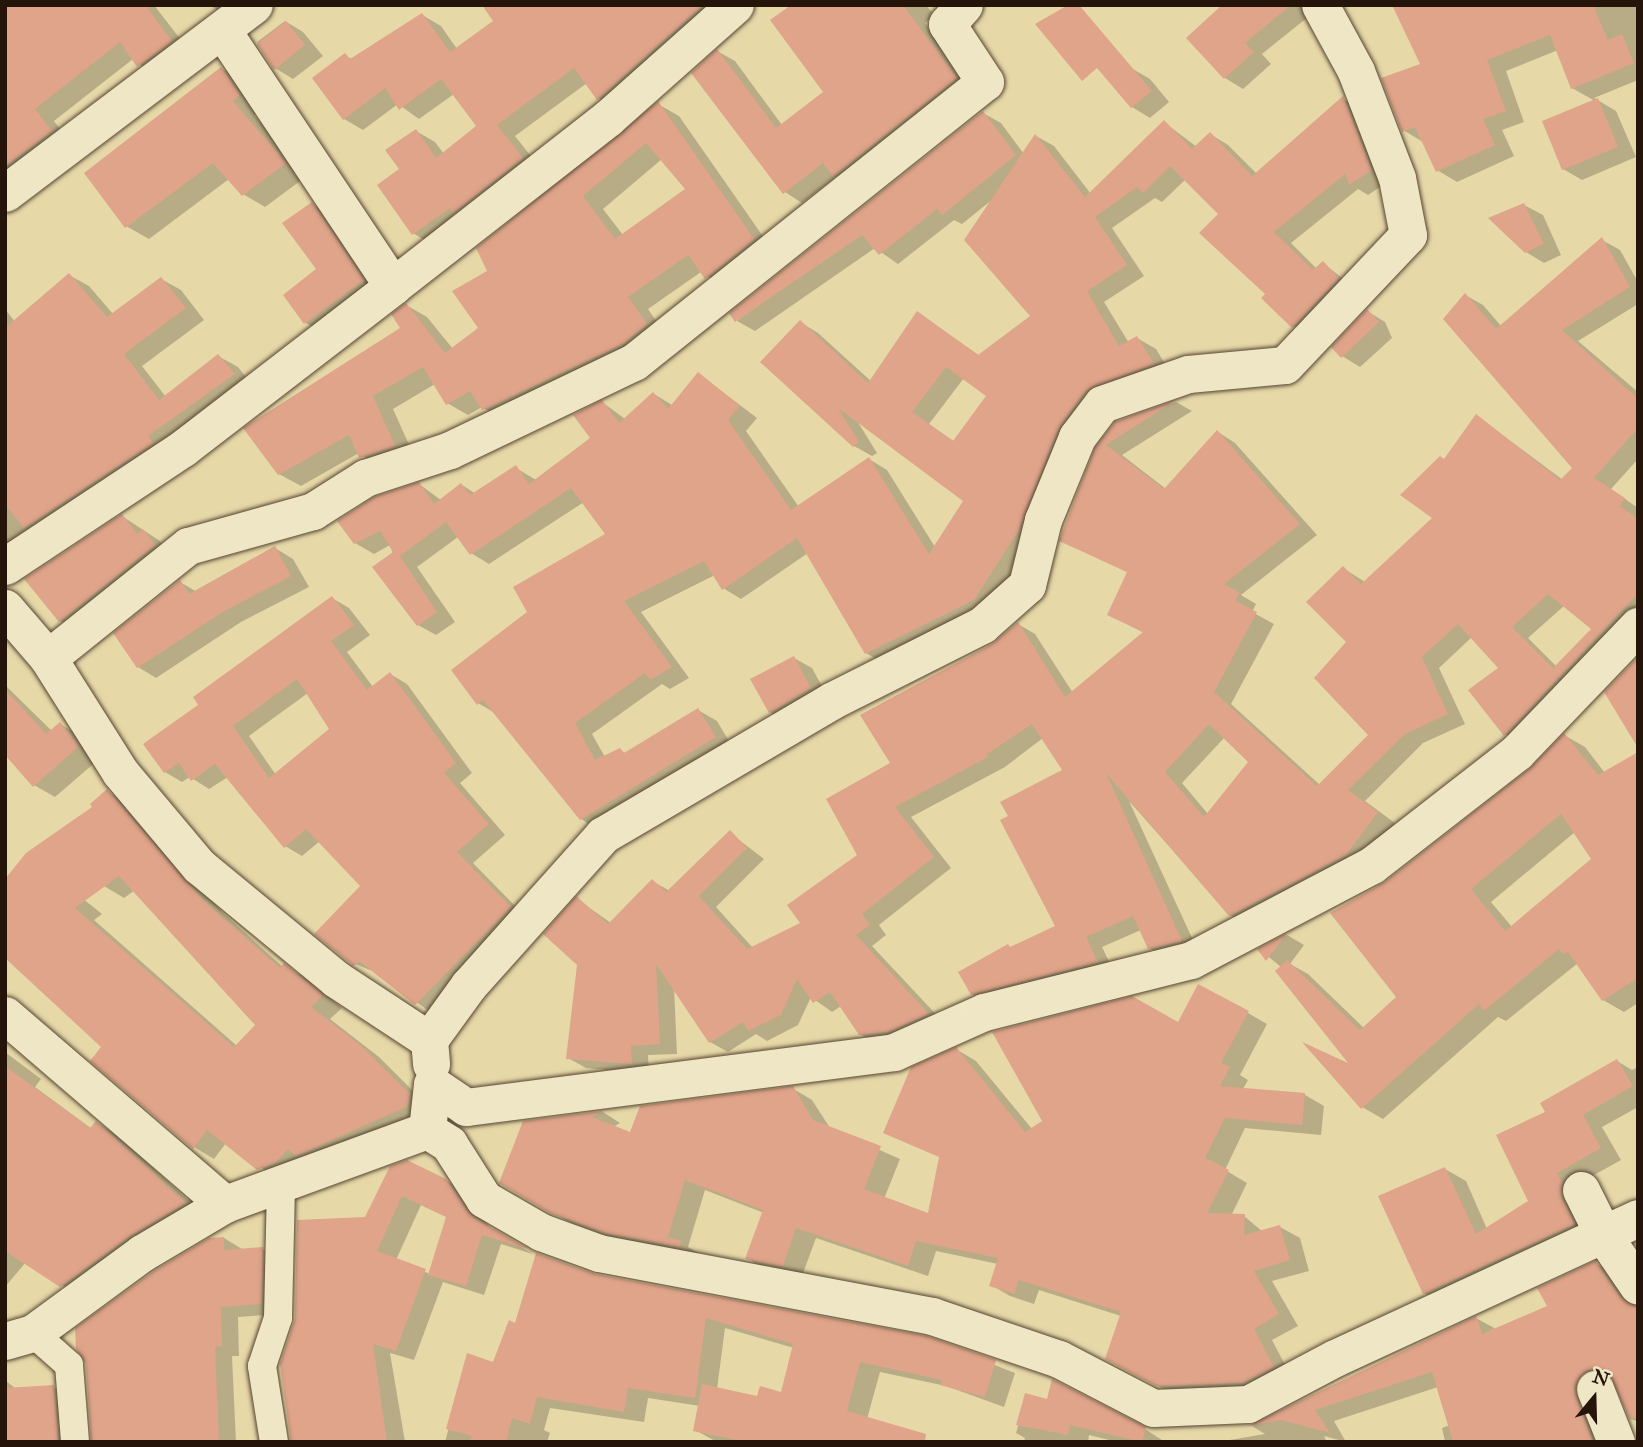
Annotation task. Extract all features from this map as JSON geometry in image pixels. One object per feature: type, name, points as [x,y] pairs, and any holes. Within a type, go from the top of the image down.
[{"type":"street","points":[[5,194],[254,5]]},
{"type":"street","points":[[5,566],[183,448],[608,118],[735,5]]},
{"type":"street","points":[[48,658],[188,545],[313,511],[365,478],[450,450],[634,362],[985,82],[947,24],[964,5]]},
{"type":"street","points":[[427,1130],[432,1084],[429,1040],[468,985],[603,835],[831,701],[982,625],[1027,585],[1043,520],[1077,436],[1102,404],[1188,374],[1285,365],[1408,235],[1398,178],[1356,71],[1320,5]]},
{"type":"street","points":[[222,30],[393,286]]},
{"type":"street","points":[[5,608],[48,658],[120,772],[199,866],[336,979],[429,1040]]},
{"type":"street","points":[[432,1084],[466,1107],[894,1052],[984,1012],[1191,960],[1371,865],[1517,752],[1638,626]]},
{"type":"street","points":[[5,1015],[225,1204]]},
{"type":"street","points":[[75,1442],[69,1365],[19,1337],[142,1253],[225,1204],[427,1130]]},
{"type":"street","points":[[427,1130],[449,1144],[484,1199],[541,1232],[598,1253],[932,1315],[1059,1359],[1153,1408],[1248,1404],[1335,1358],[1638,1218]]},
{"type":"street","points":[[274,1442],[262,1366],[278,1318],[281,1183]]},
{"type":"street","points":[[1581,1190],[1604,1236],[1638,1286]]},
{"type":"street","points":[[1595,1388],[1616,1442]]},
{"type":"building","points":[[5,5],[145,5],[172,41],[137,67],[120,42],[35,109],[52,131],[5,166]]},
{"type":"building","points":[[482,5],[703,5],[597,100],[574,68],[497,125],[523,158],[453,213],[450,208],[412,235],[377,185],[399,169],[385,150],[416,129],[436,158],[476,126],[441,79],[399,110],[385,88],[343,120],[312,78],[345,53],[350,59],[422,13],[450,52],[493,21]]},
{"type":"building","points":[[791,5],[903,5],[957,78],[833,176],[823,163],[783,194],[691,73],[717,49],[776,128],[823,92],[770,20]]},
{"type":"building","points":[[1068,5],[1079,5],[1152,91],[1131,108],[1097,68],[1082,81],[1035,24]]},
{"type":"building","points":[[1222,5],[1291,5],[1245,43],[1254,52],[1224,79],[1186,38]]},
{"type":"building","points":[[1392,5],[1593,5],[1608,40],[1622,34],[1634,63],[1571,89],[1550,35],[1487,60],[1506,111],[1483,119],[1495,145],[1436,172],[1415,127],[1402,132],[1381,78],[1420,64]]},
{"type":"building","points":[[286,21],[305,45],[274,70],[257,44]]},
{"type":"building","points":[[221,67],[240,95],[233,101],[286,163],[242,196],[213,163],[125,228],[84,173]]},
{"type":"building","points":[[1343,96],[1372,170],[1349,185],[1345,174],[1274,232],[1313,270],[1323,261],[1339,278],[1292,328],[1261,298],[1265,294],[1199,233],[1218,214],[1170,166],[1143,193],[1137,187],[1095,217],[1127,265],[1087,291],[1119,346],[1137,336],[1154,364],[1085,391],[1058,429],[1019,530],[974,600],[865,654],[797,538],[722,590],[704,561],[624,601],[672,667],[650,680],[645,673],[575,723],[595,760],[620,748],[624,753],[698,708],[716,737],[580,820],[483,700],[477,705],[451,670],[527,612],[513,587],[605,534],[571,488],[470,555],[446,522],[400,556],[437,612],[417,626],[372,567],[393,552],[380,531],[354,544],[337,521],[374,497],[419,482],[434,504],[461,483],[470,495],[516,465],[529,484],[590,438],[573,415],[602,400],[619,423],[653,392],[668,409],[698,372],[740,406],[728,420],[791,510],[869,457],[929,554],[963,501],[838,408],[859,442],[853,447],[760,362],[800,320],[868,383],[917,311],[978,355],[1030,316],[964,240],[1035,134],[1085,197],[1164,120],[1192,149],[1210,132],[1252,176]],"holes":[[[946,367],[986,396],[953,441],[912,412]]]},
{"type":"building","points":[[1598,98],[1618,147],[1562,170],[1542,121]]},
{"type":"building","points":[[658,101],[754,239],[705,279],[688,255],[628,297],[647,324],[623,344],[482,410],[470,391],[446,405],[423,367],[373,396],[395,446],[359,458],[349,435],[278,475],[243,428],[400,328],[391,314],[406,303],[445,353],[478,328],[452,291],[487,271],[476,248]],"holes":[[[646,143],[685,189],[615,239],[583,196]]]},
{"type":"building","points":[[983,111],[1016,155],[942,215],[937,209],[879,255],[862,235],[735,322],[729,313]]},
{"type":"building","points":[[312,202],[364,280],[304,324],[283,295],[316,269],[282,223]]},
{"type":"building","points":[[1524,203],[1544,244],[1525,253],[1488,218]]},
{"type":"building","points":[[1602,237],[1630,287],[1562,330],[1638,399],[1638,428],[1594,478],[1625,498],[1620,506],[1638,519],[1638,593],[1504,736],[1468,690],[1498,668],[1458,624],[1422,657],[1448,714],[1405,734],[1348,790],[1378,812],[1346,855],[1229,916],[1106,773],[1182,941],[1148,949],[1133,916],[1086,937],[1098,962],[971,995],[958,972],[1008,944],[1010,947],[1055,926],[1000,820],[1008,816],[1000,802],[1062,770],[1032,724],[987,754],[988,757],[895,807],[934,857],[862,914],[870,925],[856,935],[929,1014],[888,1032],[859,1035],[830,992],[813,1003],[797,979],[781,1015],[748,1031],[743,1022],[709,1043],[656,964],[660,1044],[631,1046],[632,1064],[566,1059],[577,965],[543,934],[576,896],[608,924],[652,879],[666,892],[730,830],[747,848],[699,896],[747,949],[800,923],[787,905],[857,855],[826,799],[890,763],[860,715],[992,644],[1018,622],[1065,697],[1143,632],[1107,615],[1127,572],[1059,541],[1095,447],[1115,422],[1176,400],[1106,445],[1164,489],[1217,430],[1300,524],[1224,584],[1240,593],[1235,601],[1257,612],[1214,692],[1317,786],[1368,735],[1314,678],[1346,642],[1306,602],[1343,566],[1361,584],[1432,518],[1400,495],[1440,456],[1444,459],[1476,414],[1560,480],[1572,468],[1443,319],[1465,293],[1496,329]],"holes":[[[1548,594],[1591,629],[1553,668],[1512,627]],[[1209,724],[1248,762],[1204,817],[1165,772]]]},
{"type":"building","points":[[69,273],[107,317],[161,277],[186,308],[124,354],[159,400],[218,354],[235,374],[148,436],[153,443],[24,528],[5,504],[5,328]]},
{"type":"building","points":[[1367,309],[1379,322],[1341,358],[1331,347]]},
{"type":"building","points":[[122,514],[137,534],[143,529],[155,545],[59,622],[24,579]]},
{"type":"building","points":[[275,546],[291,576],[223,612],[137,668],[113,633],[180,580],[189,594]]},
{"type":"building","points":[[332,596],[354,625],[331,641],[367,690],[390,672],[456,763],[444,773],[489,824],[457,852],[511,907],[415,1005],[359,961],[354,966],[314,934],[360,886],[306,829],[284,848],[215,764],[191,781],[179,763],[164,773],[143,744],[198,705],[193,697]],"holes":[[[297,679],[329,729],[269,778],[233,726]]]},
{"type":"building","points":[[794,656],[811,688],[769,713],[750,679]]},
{"type":"building","points":[[1638,657],[1638,748],[1604,692]]},
{"type":"building","points":[[5,689],[46,734],[60,722],[79,746],[33,787],[5,755]]},
{"type":"building","points":[[1564,733],[1598,775],[1638,752],[1638,978],[1602,1001],[1568,952],[1564,955],[1559,949],[1484,1011],[1479,1004],[1361,1109],[1302,1042],[1348,1063],[1275,971],[1287,960],[1360,1030],[1396,997],[1330,913],[1385,882],[1530,768]],"holes":[[[1561,814],[1591,859],[1505,931],[1471,889]]]},
{"type":"building","points":[[107,789],[203,900],[280,968],[284,963],[323,995],[311,1007],[359,1044],[410,1094],[408,1106],[296,1156],[288,1149],[275,1163],[257,1170],[207,1130],[193,1149],[90,1061],[101,1047],[5,958],[5,879],[26,853],[92,807],[90,804]],"holes":[[[119,876],[255,1025],[234,1047],[75,908]]]},
{"type":"building","points":[[1287,933],[1266,961],[1257,949]]},
{"type":"building","points":[[1198,984],[1249,1011],[1221,1063],[1230,1067],[1220,1086],[1305,1093],[1302,1125],[1225,1118],[1205,1158],[1229,1170],[1207,1213],[1245,1214],[1244,1235],[1280,1225],[1290,1260],[1254,1271],[1279,1314],[1254,1329],[1274,1367],[1242,1383],[1156,1386],[1105,1359],[1121,1312],[1019,1280],[1014,1294],[989,1286],[998,1258],[916,1241],[908,1266],[796,1228],[783,1266],[745,1259],[763,1210],[685,1180],[668,1237],[681,1241],[680,1247],[605,1233],[550,1213],[499,1183],[523,1121],[603,1111],[592,1117],[630,1132],[640,1106],[793,1086],[813,1120],[881,1146],[864,1189],[928,1213],[939,1157],[883,1133],[911,1067],[956,1047],[1025,1132],[1042,1121],[992,1032],[1132,996],[1178,1022]]},
{"type":"building","points":[[1617,1059],[1633,1086],[1583,1115],[1601,1148],[1557,1173],[1562,1182],[1562,1199],[1575,1224],[1423,1294],[1378,1196],[1445,1167],[1476,1234],[1528,1201],[1496,1135],[1545,1112],[1540,1103]]},
{"type":"building","points":[[5,1066],[90,1128],[96,1121],[186,1203],[130,1236],[60,1287],[5,1251]]},
{"type":"building","points":[[407,1160],[446,1179],[473,1217],[528,1249],[482,1235],[466,1286],[428,1275],[446,1217],[402,1196],[377,1251],[426,1269],[396,1351],[373,1344],[387,1442],[291,1442],[280,1364],[295,1319],[297,1220],[365,1217],[390,1166]]},
{"type":"building","points":[[224,1237],[224,1250],[263,1247],[262,1304],[221,1307],[222,1346],[215,1347],[219,1442],[91,1442],[86,1364],[76,1349],[75,1328],[154,1271],[209,1238]]},
{"type":"building","points":[[536,1253],[595,1274],[927,1336],[996,1360],[985,1397],[940,1385],[942,1380],[860,1362],[847,1411],[926,1434],[925,1442],[747,1442],[693,1431],[702,1384],[757,1396],[760,1386],[781,1392],[793,1344],[706,1318],[695,1398],[628,1388],[624,1412],[537,1397],[530,1424],[512,1418],[506,1442],[470,1442],[472,1436],[446,1429],[467,1353],[493,1362],[509,1320],[515,1323]]},
{"type":"building","points":[[1595,1261],[1621,1298],[1638,1307],[1638,1416],[1630,1420],[1609,1373],[1587,1370],[1574,1387],[1593,1442],[1453,1442],[1432,1372],[1315,1410],[1330,1433],[1281,1420],[1248,1426],[1476,1316],[1482,1334],[1547,1306],[1537,1288]]},
{"type":"building","points":[[1052,1379],[1146,1427],[1142,1442],[1070,1425],[1068,1435],[1016,1425],[1025,1393],[1047,1399]]},
{"type":"building","points":[[54,1385],[58,1442],[5,1442],[5,1388]]}]
